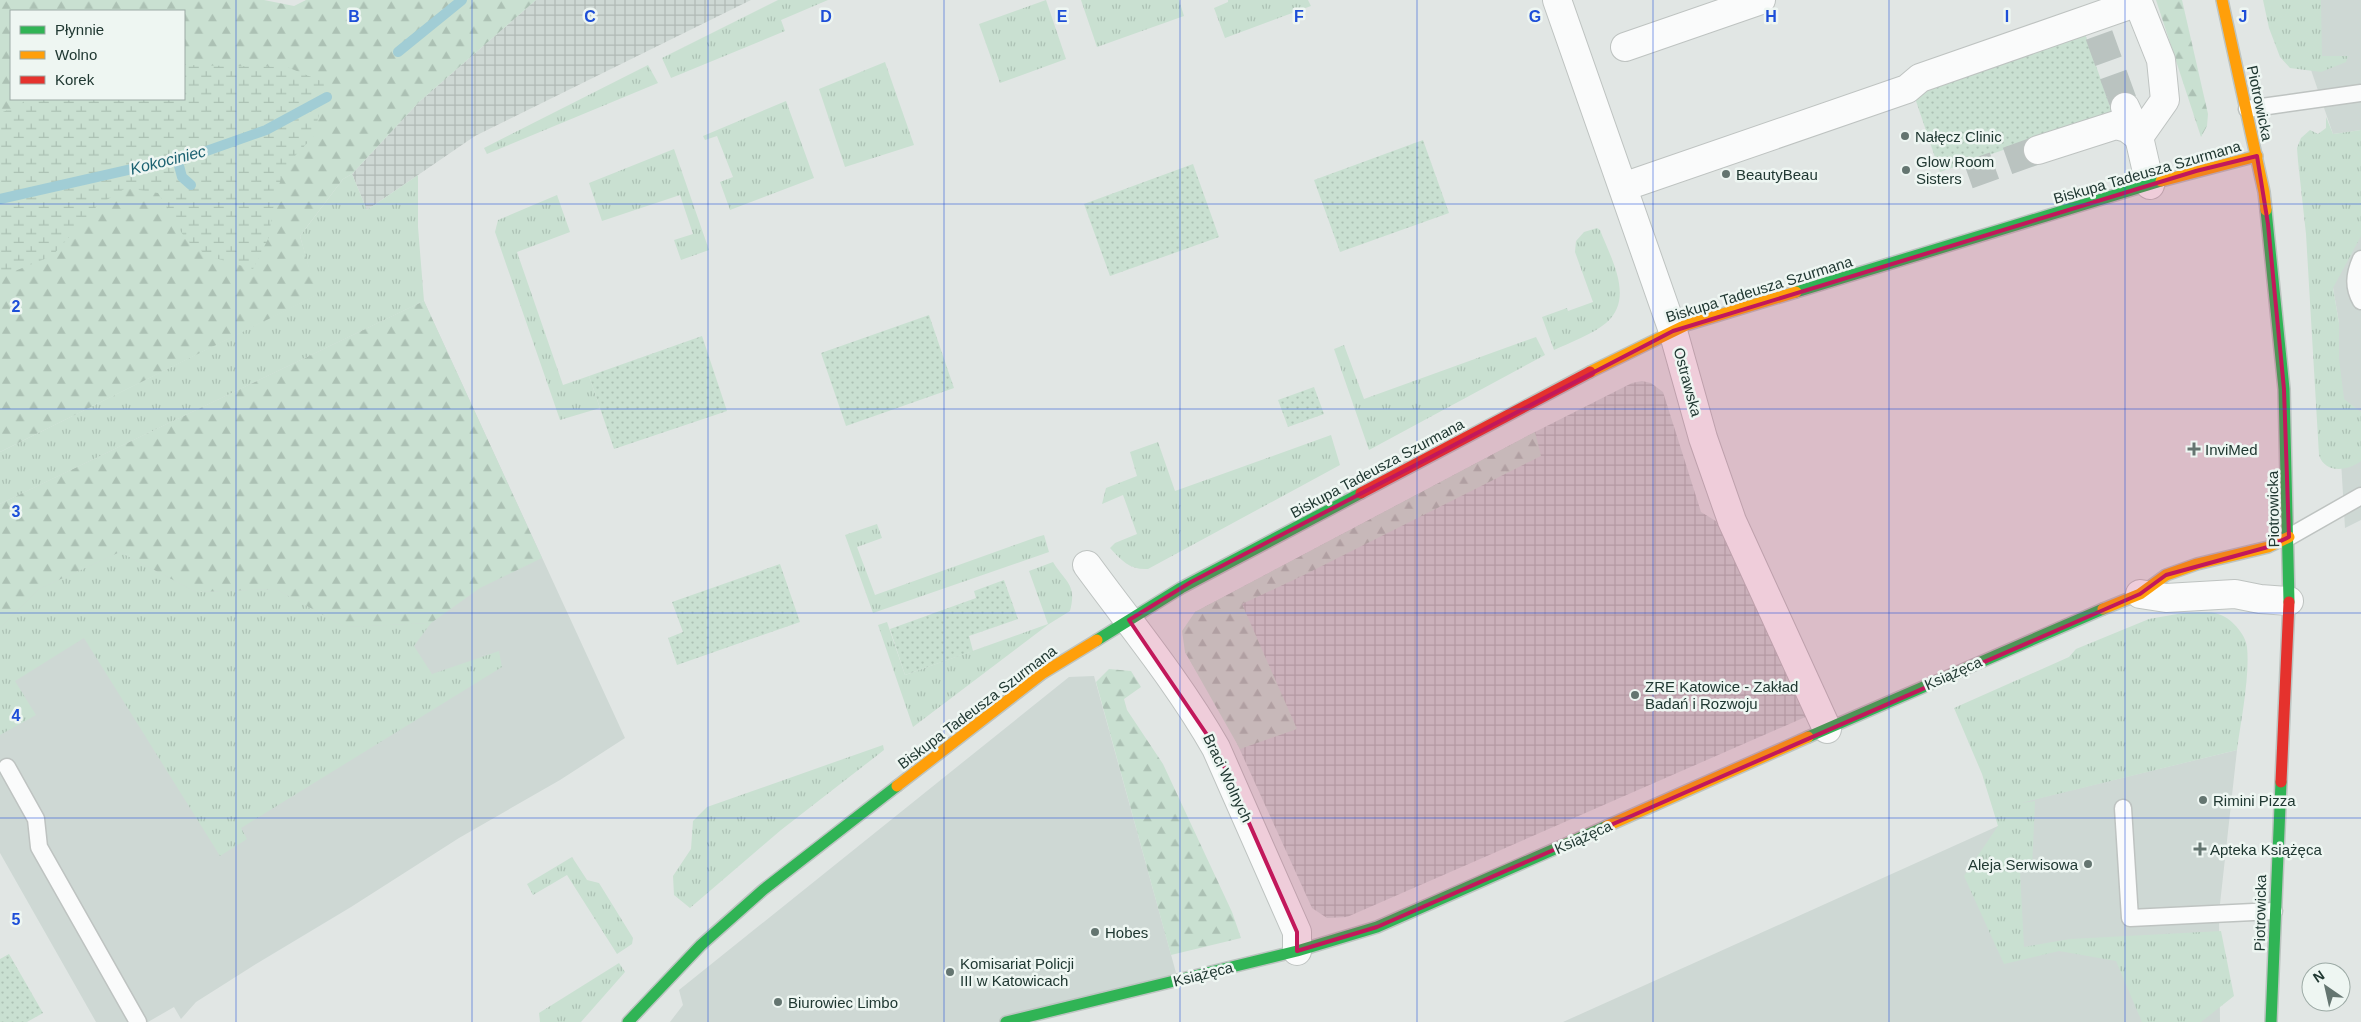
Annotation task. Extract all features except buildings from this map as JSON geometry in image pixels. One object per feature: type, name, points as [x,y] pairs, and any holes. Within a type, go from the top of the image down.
[{"type":"street","name":"Ostrawska","points":[[1557,0],[1673,331],[1703,438],[1732,521],[1828,729]]},
{"type":"street","points":[[1625,47],[1761,0]]},
{"type":"street","name":"Piotrowicka","points":[[2222,0],[2257,156],[2268,224],[2284,389],[2289,537],[2289,601],[2274,911],[2271,1022]]},
{"type":"street","points":[[1623,188],[1908,89],[1920,78],[2138,1],[2161,60],[2165,100],[2138,137]]},
{"type":"street","points":[[2125,107],[2138,137],[2150,185]]},
{"type":"street","points":[[2038,150],[2116,125],[2127,128],[2138,137]]},
{"type":"street","name":"Biskupa Tadeusza Szurmana","points":[[628,1022],[701,945],[770,884],[1043,673],[1192,582],[1673,331],[1704,319],[2150,185],[2257,156]]},
{"type":"street","name":"Książęca","points":[[1006,1022],[1297,951],[1377,927],[2026,642],[2140,594],[2166,575],[2197,564],[2268,546],[2289,537]]},
{"type":"street","name":"Braci Wolnych","points":[[1088,565],[1203,725],[1216,748],[1297,932],[1297,951]]},
{"type":"street","points":[[2140,594],[2166,598],[2235,594],[2260,599],[2289,601]]},
{"type":"lane","points":[[2246,109],[2361,93]]},
{"type":"lane","points":[[2361,260],[2356,272],[2355,290],[2361,301]]},
{"type":"lane","points":[[2289,537],[2361,496]]},
{"type":"lane","points":[[7,767],[36,819],[39,847],[138,1022]]},
{"type":"lane","points":[[2123,808],[2130,918],[2274,911]]},
{"type":"highlighted area","points":[[2257,156],[2268,224],[2284,389],[2289,537],[2268,547],[2166,575],[2140,594],[1377,927],[1297,951],[1297,932],[1216,748],[1129,620],[1191,582],[1673,331],[2196,171]]},
{"type":"shaded area","points":[[536,0],[751,0],[475,136],[367,210],[352,174],[419,102]]},
{"type":"shaded area","points":[[2287,0],[2361,0],[2361,130],[2333,134]]},
{"type":"shaded area","points":[[2361,193],[2361,520],[2345,528],[2339,427],[2339,323],[2318,198]]},
{"type":"shaded area","points":[[424,301],[625,738],[560,780],[459,838],[351,907],[256,964],[196,1002],[181,1019],[174,1007],[148,1022],[96,1022],[0,853],[0,504]]},
{"type":"shaded area","points":[[1642,381],[1651,383],[1663,392],[1701,512],[1737,534],[1819,711],[1347,917],[1327,918],[1312,908],[1230,728],[1185,652],[1195,612],[1535,432],[1632,383]]},
{"type":"shaded area","points":[[1094,676],[1178,980],[1004,1022],[670,1022],[683,1005],[679,990],[1069,677]]},
{"type":"shaded area","points":[[2237,750],[2219,913],[2220,1022],[1563,1022],[1998,826],[2014,804]]},
{"type":"green space","points":[[0,0],[264,0],[294,6],[306,0],[536,0],[419,102],[352,174],[343,179],[300,236],[317,295],[0,452]]},
{"type":"green space","points":[[778,0],[828,0],[781,20],[785,31],[671,78],[662,58]]},
{"type":"green space","points":[[1046,0],[1066,59],[1000,83],[979,24]]},
{"type":"green space","points":[[1081,0],[1179,0],[1184,16],[1097,47]]},
{"type":"green space","points":[[1228,0],[1308,0],[1311,6],[1225,38],[1214,8],[1228,2]]},
{"type":"green space","points":[[2156,0],[2182,0],[2208,114],[2207,126],[2201,137]]},
{"type":"green space","points":[[2263,0],[2321,0],[2322,56],[2348,56],[2346,62],[2321,72],[2290,68],[2280,57],[2269,28]]},
{"type":"green space","points":[[2083,28],[2112,112],[1940,172],[1916,101],[1925,83]]},
{"type":"green space","points":[[885,62],[914,145],[845,167],[819,89]]},
{"type":"green space","points":[[185,65],[287,67],[326,83],[332,97],[319,114],[314,136],[292,159],[282,174],[272,213],[269,237],[253,269],[208,256],[186,240],[158,193],[126,188],[97,206],[52,256],[0,277],[0,113],[21,105],[24,100],[185,100]]},
{"type":"green space","points":[[648,65],[658,83],[487,154],[484,148]]},
{"type":"green space","points":[[786,101],[814,178],[730,210],[720,182],[733,177],[717,136],[705,140],[703,136]]},
{"type":"green space","points":[[2326,117],[2333,134],[2361,130],[2361,236],[2333,288],[2339,323],[2339,358],[2344,399],[2361,412],[2361,461],[2344,469],[2331,468],[2322,461],[2319,455],[2306,234],[2297,148],[2301,138],[2310,130],[2318,134],[2326,128]]},
{"type":"green space","points":[[1423,140],[1449,213],[1340,252],[1314,180]]},
{"type":"green space","points":[[674,149],[709,250],[681,260],[674,240],[693,234],[680,195],[602,221],[589,183]]},
{"type":"green space","points":[[1193,164],[1219,237],[1110,276],[1084,204]]},
{"type":"green space","points":[[352,174],[367,210],[418,175],[418,227],[424,301],[0,504],[0,452],[316,295],[300,236],[343,179]]},
{"type":"green space","points":[[557,195],[570,232],[517,252],[563,385],[589,376],[600,408],[560,420],[495,232],[498,220]]},
{"type":"green space","points":[[1597,228],[1600,230],[1618,278],[1619,302],[1615,313],[1601,327],[1554,350],[1542,317],[1567,308],[1568,311],[1593,302],[1575,252],[1576,241],[1584,232]]},
{"type":"green space","points":[[424,301],[542,558],[480,588],[431,623],[345,627],[276,589],[196,592],[120,552],[39,589],[0,628],[0,504]]},
{"type":"green space","points":[[929,315],[954,388],[846,426],[821,353]]},
{"type":"green space","points":[[702,336],[727,411],[614,449],[589,376]]},
{"type":"green space","points":[[1536,337],[1545,355],[1369,450],[1334,349],[1344,345],[1364,399]]},
{"type":"green space","points":[[1314,387],[1324,414],[1288,427],[1278,400]]},
{"type":"green space","points":[[1535,432],[1541,456],[1302,576],[1242,604],[1297,729],[1240,749],[1185,652],[1182,631],[1195,612]]},
{"type":"green space","points":[[1331,435],[1340,465],[1148,569],[1136,568],[1127,564],[1110,548],[1115,543],[1137,534],[1123,495],[1102,504],[1106,488],[1137,476],[1130,452],[1158,442],[1175,491]]},
{"type":"green space","points":[[877,524],[882,538],[857,547],[875,595],[1044,535],[1049,552],[873,613],[845,535]]},
{"type":"green space","points":[[120,552],[196,592],[276,589],[345,627],[431,623],[414,646],[432,674],[499,651],[502,667],[241,828],[247,839],[220,856],[84,638],[15,681],[36,715],[0,735],[0,628],[39,589]]},
{"type":"green space","points":[[1053,562],[1071,589],[1072,602],[1070,611],[1049,624],[913,727],[878,625],[887,622],[905,675],[1048,624],[1029,571]]},
{"type":"green space","points":[[780,564],[800,622],[677,665],[668,638],[683,632],[672,602]]},
{"type":"green space","points":[[1004,580],[1018,619],[969,636],[973,651],[905,675],[890,629],[976,598],[974,591]]},
{"type":"green space","points":[[2183,613],[2210,613],[2223,616],[2237,627],[2246,642],[2248,659],[2246,684],[2237,750],[2021,803],[2035,801],[2032,869],[2020,871],[2024,947],[2070,939],[2221,931],[2234,996],[2201,1022],[2142,1022],[2116,961],[2059,951],[2004,964],[1964,876],[1998,826],[1982,774],[1954,708],[2069,657],[2076,649],[2149,619]]},
{"type":"green space","points":[[1109,669],[1131,671],[1141,687],[1124,699],[1127,710],[1163,764],[1232,912],[1241,938],[1171,955],[1096,682]]},
{"type":"green space","points":[[883,745],[884,750],[781,830],[690,908],[674,895],[673,876],[691,849],[693,821],[707,807]]},
{"type":"green space","points":[[572,857],[587,880],[599,883],[633,938],[632,944],[617,954],[567,875],[533,895],[527,884]]},
{"type":"green space","points":[[9,954],[43,1013],[27,1022],[0,1022],[0,959]]},
{"type":"green space","points":[[619,963],[625,972],[581,1022],[540,1022],[539,1013]]},
{"type":"waterway","name":"Kokociniec","points":[[398,52],[462,0]]},
{"type":"waterway","name":"Kokociniec","points":[[0,199],[198,154],[266,130],[327,97]]},
{"type":"waterway","points":[[177,158],[182,177],[191,185]]},
{"type":"tunnel","points":[[2099,35],[2125,107]]},
{"type":"tunnel","points":[[1968,175],[2038,150]]},
{"type":"traffic: fast","points":[[1796,292],[2161,181]]},
{"type":"traffic: fast","points":[[2266,210],[2284,389],[2289,602]]},
{"type":"traffic: fast","points":[[1097,640],[1181,588],[1361,493]]},
{"type":"traffic: fast","points":[[1808,737],[2103,609]]},
{"type":"traffic: fast","points":[[2271,1022],[2281,782]]},
{"type":"traffic: fast","points":[[628,1022],[701,945],[763,890],[897,786]]},
{"type":"traffic: fast","points":[[1006,1022],[1297,951],[1377,927],[1607,826]]},
{"type":"traffic: slow","points":[[2222,0],[2264,192],[2266,210]]},
{"type":"traffic: slow","points":[[2161,181],[2257,156]]},
{"type":"traffic: slow","points":[[1590,372],[1686,325],[1796,292]]},
{"type":"traffic: slow","points":[[2103,609],[2140,594],[2166,575],[2197,564],[2268,547],[2289,537]]},
{"type":"traffic: slow","points":[[897,786],[1043,673],[1097,640]]},
{"type":"traffic: slow","points":[[1607,826],[1808,737]]},
{"type":"traffic: jam","points":[[1361,493],[1590,372]]},
{"type":"traffic: jam","points":[[2281,782],[2289,602]]},
{"type":"place","name":"Nałęcz Clinic","points":[[1905,136]]},
{"type":"place","name":"Glow Room Sisters","points":[[1906,170]]},
{"type":"place","name":"BeautyBeau","points":[[1726,174]]},
{"type":"place","name":"InviMed","points":[[2194,449]]},
{"type":"place","name":"ZRE Katowice - Zakład Badań i Rozwoju","points":[[1635,695]]},
{"type":"place","name":"Rimini Pizza","points":[[2203,800]]},
{"type":"place","name":"Apteka Książęca","points":[[2200,849]]},
{"type":"place","name":"Aleja Serwisowa","points":[[2088,864]]},
{"type":"place","name":"Hobes","points":[[1095,932]]},
{"type":"place","name":"Komisariat Policji III w Katowicach","points":[[950,972]]},
{"type":"place","name":"Biurowiec Limbo","points":[[778,1002]]}]
